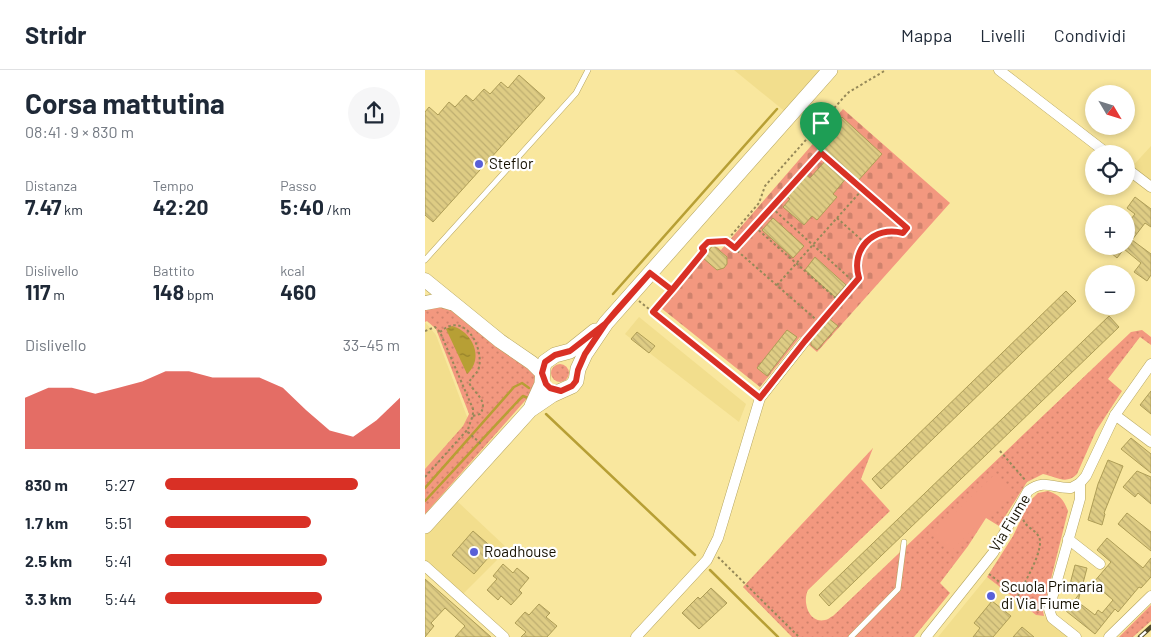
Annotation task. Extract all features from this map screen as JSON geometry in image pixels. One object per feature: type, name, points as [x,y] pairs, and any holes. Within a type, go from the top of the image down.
[{"type":"main road","points":[[425,526],[530,410],[545,399],[572,386],[578,376],[578,370],[585,354],[606,323],[830,70]]},
{"type":"main road","points":[[530,410],[537,395],[545,362],[570,351],[606,323]]},
{"type":"main road","points":[[558,355],[572,359],[578,370]]},
{"type":"main road","points":[[542,376],[550,388],[561,391]]},
{"type":"street","points":[[999,70],[1095,145]]},
{"type":"street","points":[[1135,175],[1151,187]]},
{"type":"street","points":[[425,280],[532,363],[542,376]]},
{"type":"street","points":[[425,303],[441,300],[457,306]]},
{"type":"street","points":[[635,637],[707,560],[718,538],[760,398],[805,341]]},
{"type":"street","points":[[512,349],[538,355],[558,355]]},
{"type":"street","points":[[1076,637],[1053,618],[1049,612],[1049,605],[1080,498],[1079,483],[1088,473],[1115,415],[1151,364]]},
{"type":"street","points":[[1115,415],[1151,442]]},
{"type":"street","name":"Via Fiume","points":[[926,637],[982,568],[1003,537],[1024,497],[1032,488],[1045,484],[1069,488],[1079,483]]},
{"type":"street","points":[[1068,540],[1099,564]]},
{"type":"street","points":[[425,566],[504,637]]},
{"type":"street","points":[[1109,637],[1151,596]]},
{"type":"lane","points":[[425,260],[576,93],[588,70]]},
{"type":"lane","points":[[653,312],[760,398]]},
{"type":"lane","points":[[851,637],[899,589],[905,542]]},
{"type":"path","points":[[726,241],[759,203],[765,186],[844,98],[886,70]]},
{"type":"path","points":[[735,248],[821,153],[907,228],[903,233],[892,230],[881,231],[865,243],[856,260],[859,278],[805,341]]},
{"type":"path","points":[[777,285],[862,189]]},
{"type":"path","points":[[772,208],[855,283]]},
{"type":"path","points":[[836,218],[865,243]]},
{"type":"path","points":[[755,227],[839,301]]},
{"type":"path","points":[[653,312],[704,251],[702,248],[708,242],[726,241],[820,323]]},
{"type":"path","points":[[650,273],[672,290]]},
{"type":"path","points":[[440,332],[449,326],[458,326],[471,335],[478,345],[479,368],[469,383],[483,401],[483,411],[481,414],[473,416]]},
{"type":"path","points":[[425,331],[435,328],[440,332],[473,410],[473,416],[468,429],[425,477]]},
{"type":"path","points":[[468,429],[470,435],[485,448]]},
{"type":"path","points":[[1000,451],[1032,488]]},
{"type":"path","points":[[1018,596],[1039,554],[1040,546],[1038,535],[1025,524],[1023,518]]},
{"type":"path","points":[[712,551],[799,637]]},
{"type":"path","points":[[982,568],[1036,610],[1049,612]]},
{"type":"shaded area","points":[[734,70],[827,70],[788,114]]},
{"type":"shaded area","points":[[1151,146],[1151,187],[1135,175],[1135,163]]},
{"type":"shaded area","points":[[639,317],[746,404],[739,422],[625,334]]},
{"type":"shaded area","points":[[425,322],[436,335],[469,422],[426,472],[508,549],[460,597],[425,566]]},
{"type":"shaded area","name":"Scuola Primaria di Via Fiume","points":[[987,577],[1036,615],[1044,616],[1069,637],[938,637]]},
{"type":"green space","points":[[843,109],[950,203],[817,352],[800,337],[760,387],[661,308],[714,245],[721,250]]},
{"type":"green space","points":[[444,303],[535,373],[537,384],[531,394],[425,514],[425,469],[463,426],[469,414],[436,329],[427,321],[425,322],[425,308]]},
{"type":"green space","points":[[1142,330],[1151,337],[1151,345],[1140,337],[1108,379],[1122,391],[1096,431],[1077,474],[1065,480],[1043,474],[1027,482],[999,526],[986,518],[940,583],[950,593],[914,637],[792,637],[743,587],[873,448],[861,479],[890,511],[808,590],[806,595],[808,611],[815,619],[826,620],[833,616],[1131,332]]},
{"type":"green space","points":[[556,364],[564,364],[569,369],[567,380],[556,382],[551,377],[551,369]]},
{"type":"green space","points":[[994,475],[1011,493],[951,551],[933,533]]},
{"type":"green space","points":[[1048,491],[1061,498],[1068,511],[1043,611],[1044,616],[1036,615],[987,577],[1013,536],[1030,501],[1038,493]]},
{"type":"green space","points":[[1151,605],[1151,621],[1133,637],[1119,637]]},
{"type":"water","points":[[452,326],[465,333],[474,346],[475,360],[467,374],[446,329]]},
{"type":"building","points":[[519,75],[545,98],[433,222],[425,215],[425,112],[429,107],[438,115],[449,102],[455,107],[466,95],[473,101],[484,89],[490,94],[501,82],[508,88]]},
{"type":"building","points":[[842,117],[882,154],[856,183],[848,176],[833,194],[837,197],[817,220],[812,216],[804,225],[783,207],[790,199],[786,195],[805,174],[810,178],[828,158],[816,145]]},
{"type":"building","points":[[1135,197],[1151,209],[1151,227],[1145,223],[1135,236],[1135,205],[1129,205]]},
{"type":"building","points":[[773,218],[804,246],[793,258],[762,230]]},
{"type":"building","points":[[1135,242],[1151,254],[1151,275],[1147,281],[1135,273],[1141,263],[1131,255],[1135,255]]},
{"type":"building","points":[[713,245],[727,257],[727,264],[724,268],[717,270],[703,258]]},
{"type":"building","points":[[815,257],[846,285],[835,297],[805,270]]},
{"type":"building","points":[[1066,291],[1076,301],[881,489],[872,479]]},
{"type":"building","points":[[1109,316],[1119,327],[829,606],[819,595]]},
{"type":"building","points":[[828,318],[838,326],[817,350],[811,345],[811,338]]},
{"type":"building","points":[[787,330],[797,337],[767,376],[757,368]]},
{"type":"building","points":[[637,332],[655,346],[649,353],[631,339]]},
{"type":"building","points":[[1151,391],[1151,414],[1140,405]]},
{"type":"building","points":[[1131,438],[1151,454],[1151,473],[1121,449]]},
{"type":"building","points":[[1108,460],[1123,466],[1104,513],[1102,525],[1088,520],[1098,484]]},
{"type":"building","points":[[1137,471],[1151,477],[1151,504],[1138,493],[1135,497],[1123,487]]},
{"type":"building","points":[[1127,513],[1151,532],[1151,551],[1118,524]]},
{"type":"building","name":"Roadhouse","points":[[473,531],[495,550],[474,574],[452,555]]},
{"type":"building","points":[[1107,538],[1143,568],[1151,558],[1151,577],[1141,588],[1139,587],[1118,612],[1115,609],[1095,634],[1066,611],[1080,593],[1078,602],[1095,615],[1098,610],[1102,613],[1113,600],[1093,583],[1111,562],[1097,550]]},
{"type":"building","points":[[503,564],[513,573],[517,568],[529,578],[519,590],[522,593],[511,605],[501,596],[498,600],[487,590],[497,579],[493,576]]},
{"type":"building","points":[[1075,565],[1087,568],[1081,591],[1069,588]]},
{"type":"building","points":[[425,579],[491,637],[455,637],[465,626],[445,608],[431,623],[434,626],[425,637]]},
{"type":"building","points":[[711,588],[727,603],[699,629],[682,613],[698,597],[700,599]]},
{"type":"building","points":[[992,601],[1011,616],[993,637],[973,637],[980,628],[974,623]]},
{"type":"building","points":[[539,604],[550,613],[546,617],[557,626],[547,637],[521,637],[526,632],[515,623],[525,612],[529,615]]},
{"type":"building","points":[[1022,627],[1034,637],[1013,637]]},
{"type":"waterway","points":[[613,294],[777,109]]},
{"type":"waterway","points":[[425,488],[514,387],[522,383],[529,388]]},
{"type":"waterway","points":[[425,501],[518,401],[523,396],[528,398]]},
{"type":"waterway","points":[[546,414],[695,555]]},
{"type":"waterway","points":[[710,570],[778,637]]},
{"type":"railway","points":[[1140,637],[1151,627]]},
{"type":"place","name":"Steflor","points":[[479,164]]},
{"type":"place","name":"Roadhouse","points":[[474,552]]},
{"type":"place","name":"Scuola Primaria di Via Fiume","points":[[991,596]]},
{"type":"route","points":[[821,153],[735,248],[726,241],[708,242],[702,248],[704,251],[672,290],[650,273],[606,323],[570,351],[561,355],[555,355],[545,362],[542,373],[546,384],[550,388],[561,391],[572,386],[576,381],[578,370],[585,354],[606,323],[616,311],[650,273],[672,290],[653,312],[760,398],[805,341],[859,278],[856,260],[865,243],[881,231],[892,230],[903,233],[907,228],[821,153]]}]
